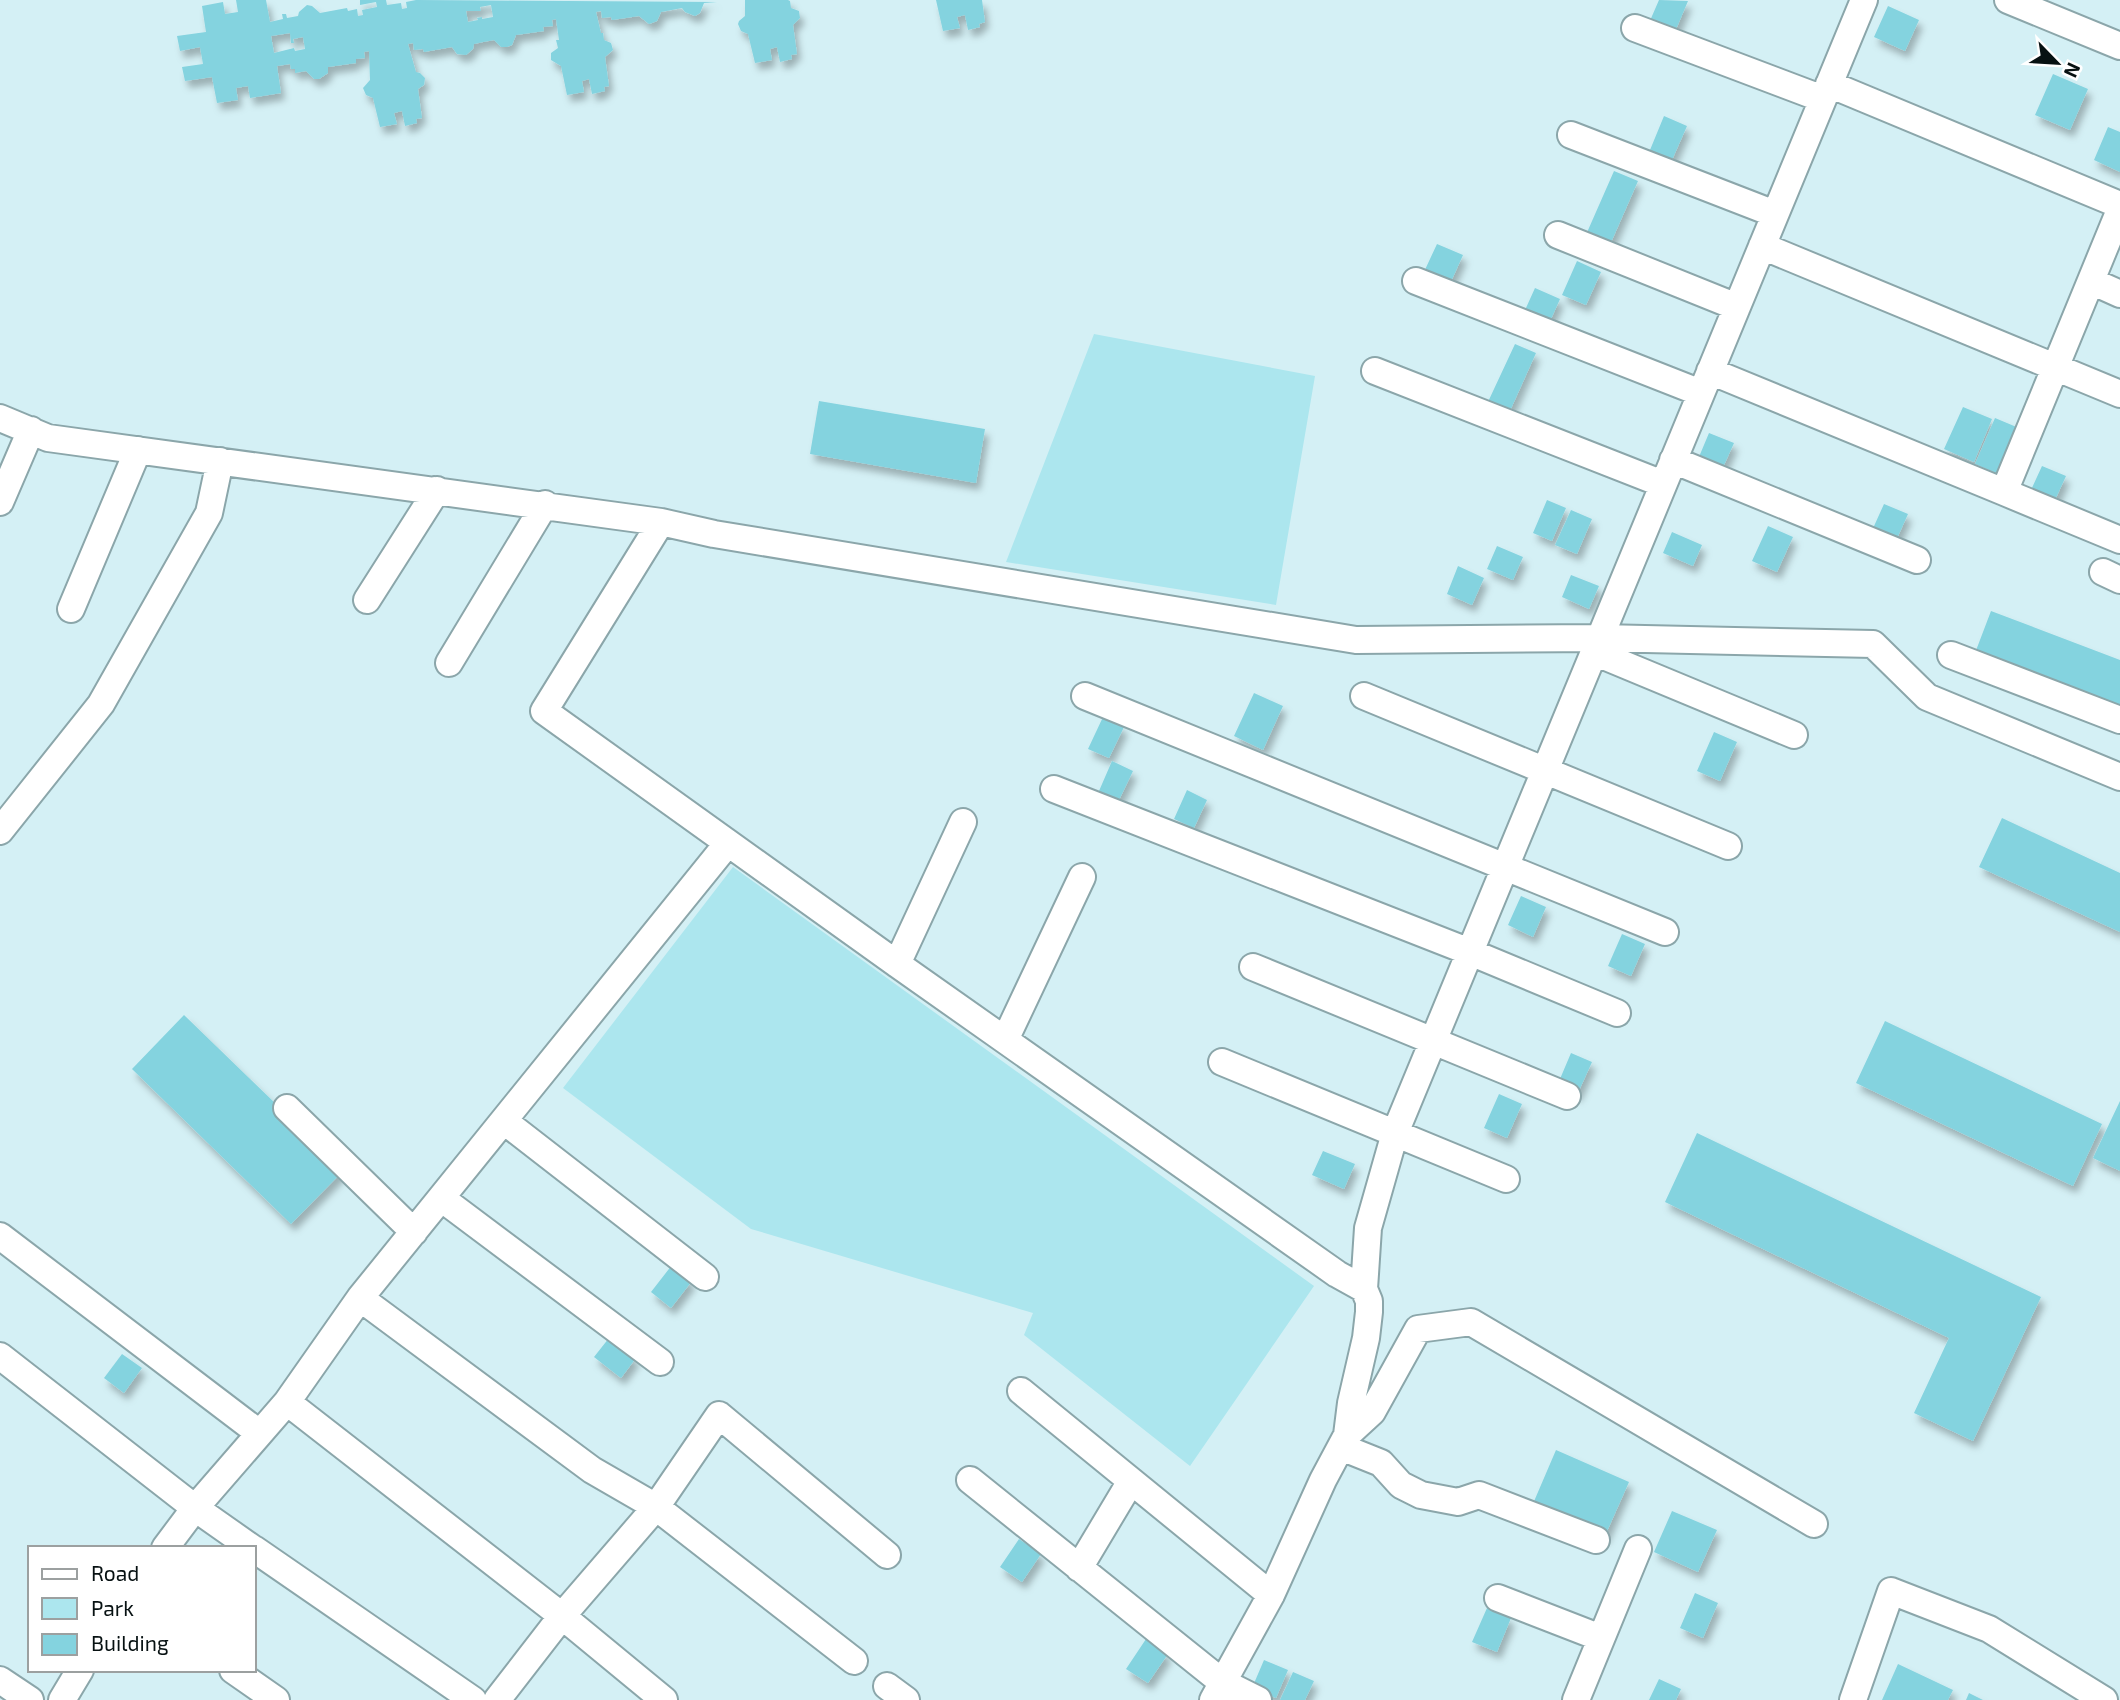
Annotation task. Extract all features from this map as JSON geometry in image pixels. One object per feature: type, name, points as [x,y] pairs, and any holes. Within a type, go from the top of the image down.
[{"type":"street","points":[[2008,0],[2120,46]]},
{"type":"street","points":[[1344,1441],[1368,1325],[1369,1301],[1364,1289],[1368,1228],[1395,1133],[1862,1]]},
{"type":"street","points":[[1635,28],[1826,92],[2120,205]]},
{"type":"street","points":[[1571,135],[1775,214]]},
{"type":"street","points":[[2004,492],[2120,210]]},
{"type":"street","points":[[1558,235],[1737,307]]},
{"type":"street","points":[[1762,246],[2120,394]]},
{"type":"street","points":[[1416,281],[1706,382],[2004,492],[2120,540]]},
{"type":"street","points":[[2091,281],[2120,293]]},
{"type":"street","points":[[1375,371],[1917,560]]},
{"type":"street","points":[[0,418],[48,438],[661,522],[715,534],[1356,640],[1597,645],[1873,644],[1927,697],[2120,777]]},
{"type":"street","points":[[0,502],[31,430]]},
{"type":"street","points":[[71,609],[138,450]]},
{"type":"street","points":[[0,831],[102,704],[209,513],[220,461]]},
{"type":"street","points":[[367,600],[437,490]]},
{"type":"street","points":[[450,663],[545,505]]},
{"type":"street","points":[[661,522],[544,711],[897,964],[1337,1274],[1364,1289]]},
{"type":"street","points":[[1597,645],[1794,734]]},
{"type":"street","points":[[1951,655],[2120,720]]},
{"type":"street","points":[[1085,696],[1664,932]]},
{"type":"street","points":[[1364,696],[1728,846]]},
{"type":"street","points":[[1054,789],[1470,952],[1617,1013]]},
{"type":"street","points":[[897,964],[962,822]]},
{"type":"street","points":[[166,1546],[195,1508],[287,1402],[360,1298],[728,843]]},
{"type":"street","points":[[1005,1040],[1082,877]]},
{"type":"street","points":[[1253,967],[1567,1096]]},
{"type":"street","points":[[1222,1062],[1506,1179]]},
{"type":"street","points":[[287,1108],[414,1232]]},
{"type":"street","points":[[505,1121],[705,1277]]},
{"type":"street","points":[[441,1198],[660,1362]]},
{"type":"street","points":[[0,1236],[259,1433]]},
{"type":"street","points":[[360,1298],[592,1470],[656,1507],[854,1661]]},
{"type":"street","points":[[1218,1691],[1271,1595],[1323,1480],[1344,1441],[1372,1412],[1418,1329],[1471,1322],[1814,1524]]},
{"type":"street","points":[[0,1356],[195,1508],[250,1546]]},
{"type":"street","points":[[1021,1391],[1271,1595]]},
{"type":"street","points":[[287,1402],[562,1616],[664,1700]]},
{"type":"street","points":[[497,1700],[562,1616],[656,1507],[719,1415],[887,1555]]},
{"type":"street","points":[[1344,1441],[1381,1463],[1401,1485],[1421,1495],[1458,1502],[1479,1495],[1597,1540]]},
{"type":"street","points":[[970,1480],[1079,1567],[1218,1691],[1258,1700]]},
{"type":"street","points":[[1079,1567],[1131,1481]]},
{"type":"street","points":[[1576,1700],[1638,1549]]},
{"type":"street","points":[[256,1550],[473,1700]]},
{"type":"street","points":[[1853,1700],[1891,1591],[1989,1629],[2104,1700]]},
{"type":"street","points":[[1498,1598],[1601,1638]]},
{"type":"street","points":[[65,1699],[79,1672]]},
{"type":"street","points":[[236,1672],[276,1700]]},
{"type":"street","points":[[0,1680],[30,1700]]},
{"type":"green space","points":[[1094,334],[1315,376],[1276,605],[1006,562]]},
{"type":"green space","points":[[733,867],[1314,1286],[1190,1466],[1024,1335],[1033,1313],[751,1229],[563,1088]]},
{"type":"building","points":[[236,0],[266,0],[270,22],[283,19],[282,14],[286,14],[287,18],[298,16],[307,5],[320,13],[357,9],[358,16],[363,15],[362,10],[377,7],[376,2],[360,5],[360,0],[386,0],[387,5],[401,3],[402,9],[407,8],[406,2],[416,0],[717,2],[704,3],[700,13],[695,16],[682,8],[661,12],[657,21],[649,24],[639,16],[612,20],[611,17],[602,18],[601,11],[596,12],[604,40],[611,43],[613,50],[605,57],[609,86],[604,87],[605,91],[592,94],[589,79],[582,81],[584,92],[567,95],[561,66],[551,60],[551,53],[558,48],[556,40],[559,40],[556,19],[552,20],[553,26],[543,27],[544,31],[516,35],[512,45],[507,47],[501,47],[494,40],[483,42],[474,44],[473,49],[466,55],[457,54],[452,47],[424,52],[423,49],[414,50],[413,43],[408,44],[416,72],[425,78],[424,85],[418,89],[422,118],[416,119],[417,123],[405,126],[402,111],[394,113],[397,124],[380,127],[373,98],[366,95],[363,88],[370,80],[369,51],[364,52],[365,58],[356,59],[356,63],[328,67],[328,73],[319,79],[314,79],[306,71],[295,73],[290,64],[277,66],[281,93],[250,98],[248,86],[236,88],[238,100],[217,103],[212,77],[185,81],[182,67],[203,64],[200,47],[180,51],[177,36],[206,32],[202,6],[223,2],[225,14],[238,12]],"holes":[[[491,5],[493,17],[482,17],[468,22],[466,11],[481,11],[480,7]],[[290,33],[291,43],[294,43],[293,39],[303,37],[305,49],[295,51],[294,48],[274,53],[271,36]]]},
{"type":"building","points":[[745,0],[788,0],[791,8],[799,11],[800,18],[793,25],[797,54],[791,55],[792,59],[780,62],[777,47],[770,49],[772,60],[755,63],[748,34],[741,31],[738,24],[745,16]]},
{"type":"building","points":[[936,0],[982,0],[985,22],[979,24],[980,27],[968,30],[965,15],[957,17],[960,28],[943,31]]},
{"type":"building","points":[[1659,0],[1688,1],[1674,34],[1649,23]]},
{"type":"building","points":[[1888,6],[1919,20],[1905,51],[1874,37]]},
{"type":"building","points":[[2053,74],[2088,89],[2070,130],[2035,115]]},
{"type":"building","points":[[1664,116],[1687,126],[1672,160],[1650,150]]},
{"type":"building","points":[[2108,127],[2120,132],[2120,172],[2094,160]]},
{"type":"building","points":[[1614,171],[1638,181],[1609,247],[1585,237]]},
{"type":"building","points":[[1437,244],[1463,255],[1449,286],[1423,274]]},
{"type":"building","points":[[1577,261],[1601,272],[1586,305],[1562,295]]},
{"type":"building","points":[[1535,288],[1560,299],[1546,330],[1521,319]]},
{"type":"building","points":[[1515,344],[1536,353],[1509,413],[1487,404]]},
{"type":"building","points":[[819,401],[985,429],[976,483],[810,454]]},
{"type":"building","points":[[1963,407],[1992,419],[1974,462],[1944,449]]},
{"type":"building","points":[[1995,418],[2026,431],[2006,477],[1975,464]]},
{"type":"building","points":[[1709,433],[1734,443],[1720,474],[1696,464]]},
{"type":"building","points":[[2042,466],[2066,476],[2055,500],[2031,490]]},
{"type":"building","points":[[1547,500],[1566,508],[1552,541],[1533,533]]},
{"type":"building","points":[[1884,504],[1908,514],[1894,545],[1870,535]]},
{"type":"building","points":[[1571,510],[1592,519],[1577,554],[1555,545]]},
{"type":"building","points":[[1768,526],[1793,537],[1777,572],[1752,561]]},
{"type":"building","points":[[1672,532],[1702,545],[1693,566],[1663,553]]},
{"type":"building","points":[[1497,546],[1523,557],[1513,580],[1487,569]]},
{"type":"building","points":[[1458,566],[1484,578],[1472,605],[1447,594]]},
{"type":"building","points":[[1571,575],[1599,586],[1589,609],[1562,597]]},
{"type":"building","points":[[1991,611],[2120,660],[2120,716],[1972,661]]},
{"type":"building","points":[[1254,693],[1283,706],[1263,750],[1234,736]]},
{"type":"building","points":[[1103,717],[1124,727],[1109,758],[1088,749]]},
{"type":"building","points":[[1714,732],[1737,742],[1720,781],[1697,771]]},
{"type":"building","points":[[1112,761],[1133,771],[1119,800],[1099,791]]},
{"type":"building","points":[[1187,790],[1207,800],[1194,828],[1174,819]]},
{"type":"building","points":[[2002,818],[2120,873],[2120,932],[1979,867]]},
{"type":"building","points":[[1521,896],[1546,907],[1533,937],[1508,925]]},
{"type":"building","points":[[1622,934],[1645,944],[1631,976],[1608,966]]},
{"type":"building","points":[[184,1015],[344,1170],[291,1224],[132,1069]]},
{"type":"building","points":[[1885,1021],[2102,1124],[2073,1186],[1856,1083]]},
{"type":"building","points":[[1571,1053],[1592,1062],[1577,1095],[1557,1086]]},
{"type":"building","points":[[1499,1094],[1522,1104],[1507,1138],[1484,1128]]},
{"type":"building","points":[[2120,1101],[2120,1171],[2093,1158]]},
{"type":"building","points":[[1697,1133],[2041,1297],[1973,1441],[1914,1413],[1949,1338],[1665,1202]]},
{"type":"building","points":[[1323,1151],[1355,1164],[1344,1189],[1312,1175]]},
{"type":"building","points":[[672,1265],[692,1281],[671,1308],[651,1292]]},
{"type":"building","points":[[609,1338],[636,1358],[621,1378],[594,1357]]},
{"type":"building","points":[[122,1354],[142,1368],[124,1393],[104,1378]]},
{"type":"building","points":[[1556,1450],[1629,1482],[1604,1538],[1532,1506]]},
{"type":"building","points":[[1672,1511],[1717,1530],[1698,1572],[1654,1552]]},
{"type":"building","points":[[1019,1539],[1041,1554],[1022,1582],[1000,1567]]},
{"type":"building","points":[[1695,1593],[1718,1603],[1703,1638],[1680,1628]]},
{"type":"building","points":[[1487,1608],[1511,1618],[1497,1652],[1472,1642]]},
{"type":"building","points":[[1146,1639],[1168,1654],[1148,1683],[1126,1669]]},
{"type":"building","points":[[1264,1660],[1288,1670],[1276,1698],[1252,1688]]},
{"type":"building","points":[[1898,1664],[1953,1690],[1948,1700],[1882,1700]]},
{"type":"building","points":[[1293,1672],[1314,1681],[1305,1700],[1280,1700]]},
{"type":"building","points":[[1659,1679],[1681,1689],[1676,1700],[1649,1700]]},
{"type":"building","points":[[1969,1693],[1983,1700],[1966,1700]]}]
